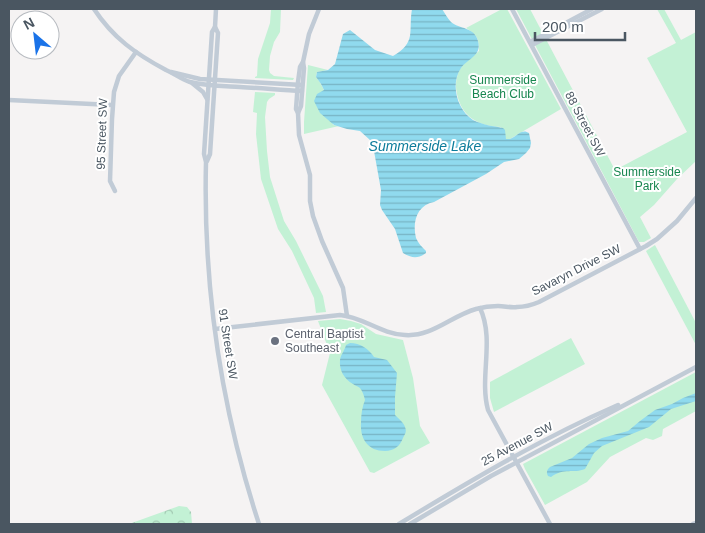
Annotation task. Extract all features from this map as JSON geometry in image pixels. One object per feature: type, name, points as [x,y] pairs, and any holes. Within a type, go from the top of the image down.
[{"type":"street","points":[[94,9],[104,24],[115,35],[136,52],[178,78],[191,82],[300,88]]},
{"type":"street","name":"91 Street SW","points":[[216,9],[215,27],[212,32],[204,154],[206,162],[208,255],[215,328],[222,374],[232,426],[259,524]]},
{"type":"street","points":[[319,9],[307,39],[303,62],[304,68],[300,88],[301,106],[298,113],[299,135],[310,176],[310,201],[313,216],[345,293],[346,316]]},
{"type":"street","name":"88 Street SW","points":[[512,9],[640,249]]},
{"type":"street","points":[[531,44],[592,9]]},
{"type":"street","points":[[531,44],[602,9]]},
{"type":"street","name":"91 Street SW","points":[[206,162],[210,154],[218,33],[215,27]]},
{"type":"street","name":"95 Street SW","points":[[115,192],[110,181],[112,105],[116,82],[136,52]]},
{"type":"street","points":[[170,72],[208,82]]},
{"type":"street","points":[[191,82],[199,88],[207,99]]},
{"type":"street","points":[[9,100],[112,105]]},
{"type":"street","name":"Savaryn Drive SW","points":[[215,328],[335,315],[361,320],[400,335],[414,335],[431,331],[467,312],[480,308],[495,306],[515,308],[536,303],[640,249],[657,238],[682,217],[696,198]]},
{"type":"street","points":[[480,308],[487,332],[485,393],[487,407],[550,524]]},
{"type":"street","name":"25 Avenue SW","points":[[410,524],[516,462],[696,367]]},
{"type":"street","name":"25 Avenue SW","points":[[399,524],[513,457],[582,421],[649,392]]},
{"type":"green space","points":[[271,9],[281,9],[280,32],[274,42],[269,70],[274,76],[294,78],[293,80],[255,78],[257,76],[258,59],[270,23]]},
{"type":"green space","name":"Summerside Beach Club","points":[[502,9],[507,9],[561,109],[510,139],[506,139],[501,127],[485,125],[472,119],[459,102],[456,88],[459,71],[479,51],[477,37],[466,28]]},
{"type":"green space","name":"Summerside Park","points":[[516,9],[530,9],[615,170],[687,132],[647,58],[676,43],[657,9],[664,9],[681,40],[696,32],[696,161],[640,217],[651,238],[644,242],[639,242]]},
{"type":"green space","points":[[308,65],[328,70],[317,72],[316,77],[325,93],[333,125],[339,126],[304,134],[304,122]]},
{"type":"green space","points":[[255,92],[275,93],[267,102],[265,117],[270,177],[284,221],[323,296],[326,312],[316,313],[314,298],[292,251],[278,229],[261,179],[256,134],[257,113],[253,112]]},
{"type":"green space","points":[[655,245],[696,323],[696,345],[646,251]]},
{"type":"green space","points":[[340,319],[361,324],[376,334],[403,340],[413,378],[420,426],[430,443],[374,473],[370,472],[322,385],[330,353],[318,321]]},
{"type":"green space","points":[[571,338],[585,364],[494,412],[490,398],[490,382]]},
{"type":"green space","points":[[696,372],[696,411],[663,429],[662,436],[653,440],[646,438],[610,457],[587,482],[545,505],[523,464]]},
{"type":"green space","points":[[179,506],[187,507],[191,512],[192,524],[129,524]]},
{"type":"water","name":"Summerside Lake","points":[[412,9],[442,9],[451,22],[474,33],[479,46],[474,56],[461,68],[458,74],[456,89],[459,103],[467,116],[473,120],[503,128],[506,139],[510,139],[524,131],[529,133],[531,143],[530,148],[519,159],[504,162],[486,174],[423,207],[415,220],[415,232],[417,240],[426,253],[414,257],[403,253],[395,229],[380,205],[381,190],[374,151],[370,140],[360,131],[334,125],[320,113],[314,101],[317,94],[324,90],[316,77],[317,72],[328,70],[335,64],[343,34],[350,30],[375,50],[393,56],[401,51],[409,41]]},
{"type":"water","points":[[350,343],[364,347],[374,357],[387,360],[397,373],[395,415],[404,424],[406,432],[396,448],[385,451],[374,449],[364,439],[361,423],[364,396],[360,388],[345,377],[340,367],[341,356],[346,345]]},
{"type":"water","points":[[696,393],[696,401],[671,409],[649,427],[602,446],[594,453],[585,469],[565,471],[551,477],[548,476],[547,471],[550,467],[572,458],[589,444],[602,438],[628,431],[655,410]]},
{"type":"place","name":"Central Baptist Southeast","points":[[275,341]]}]
